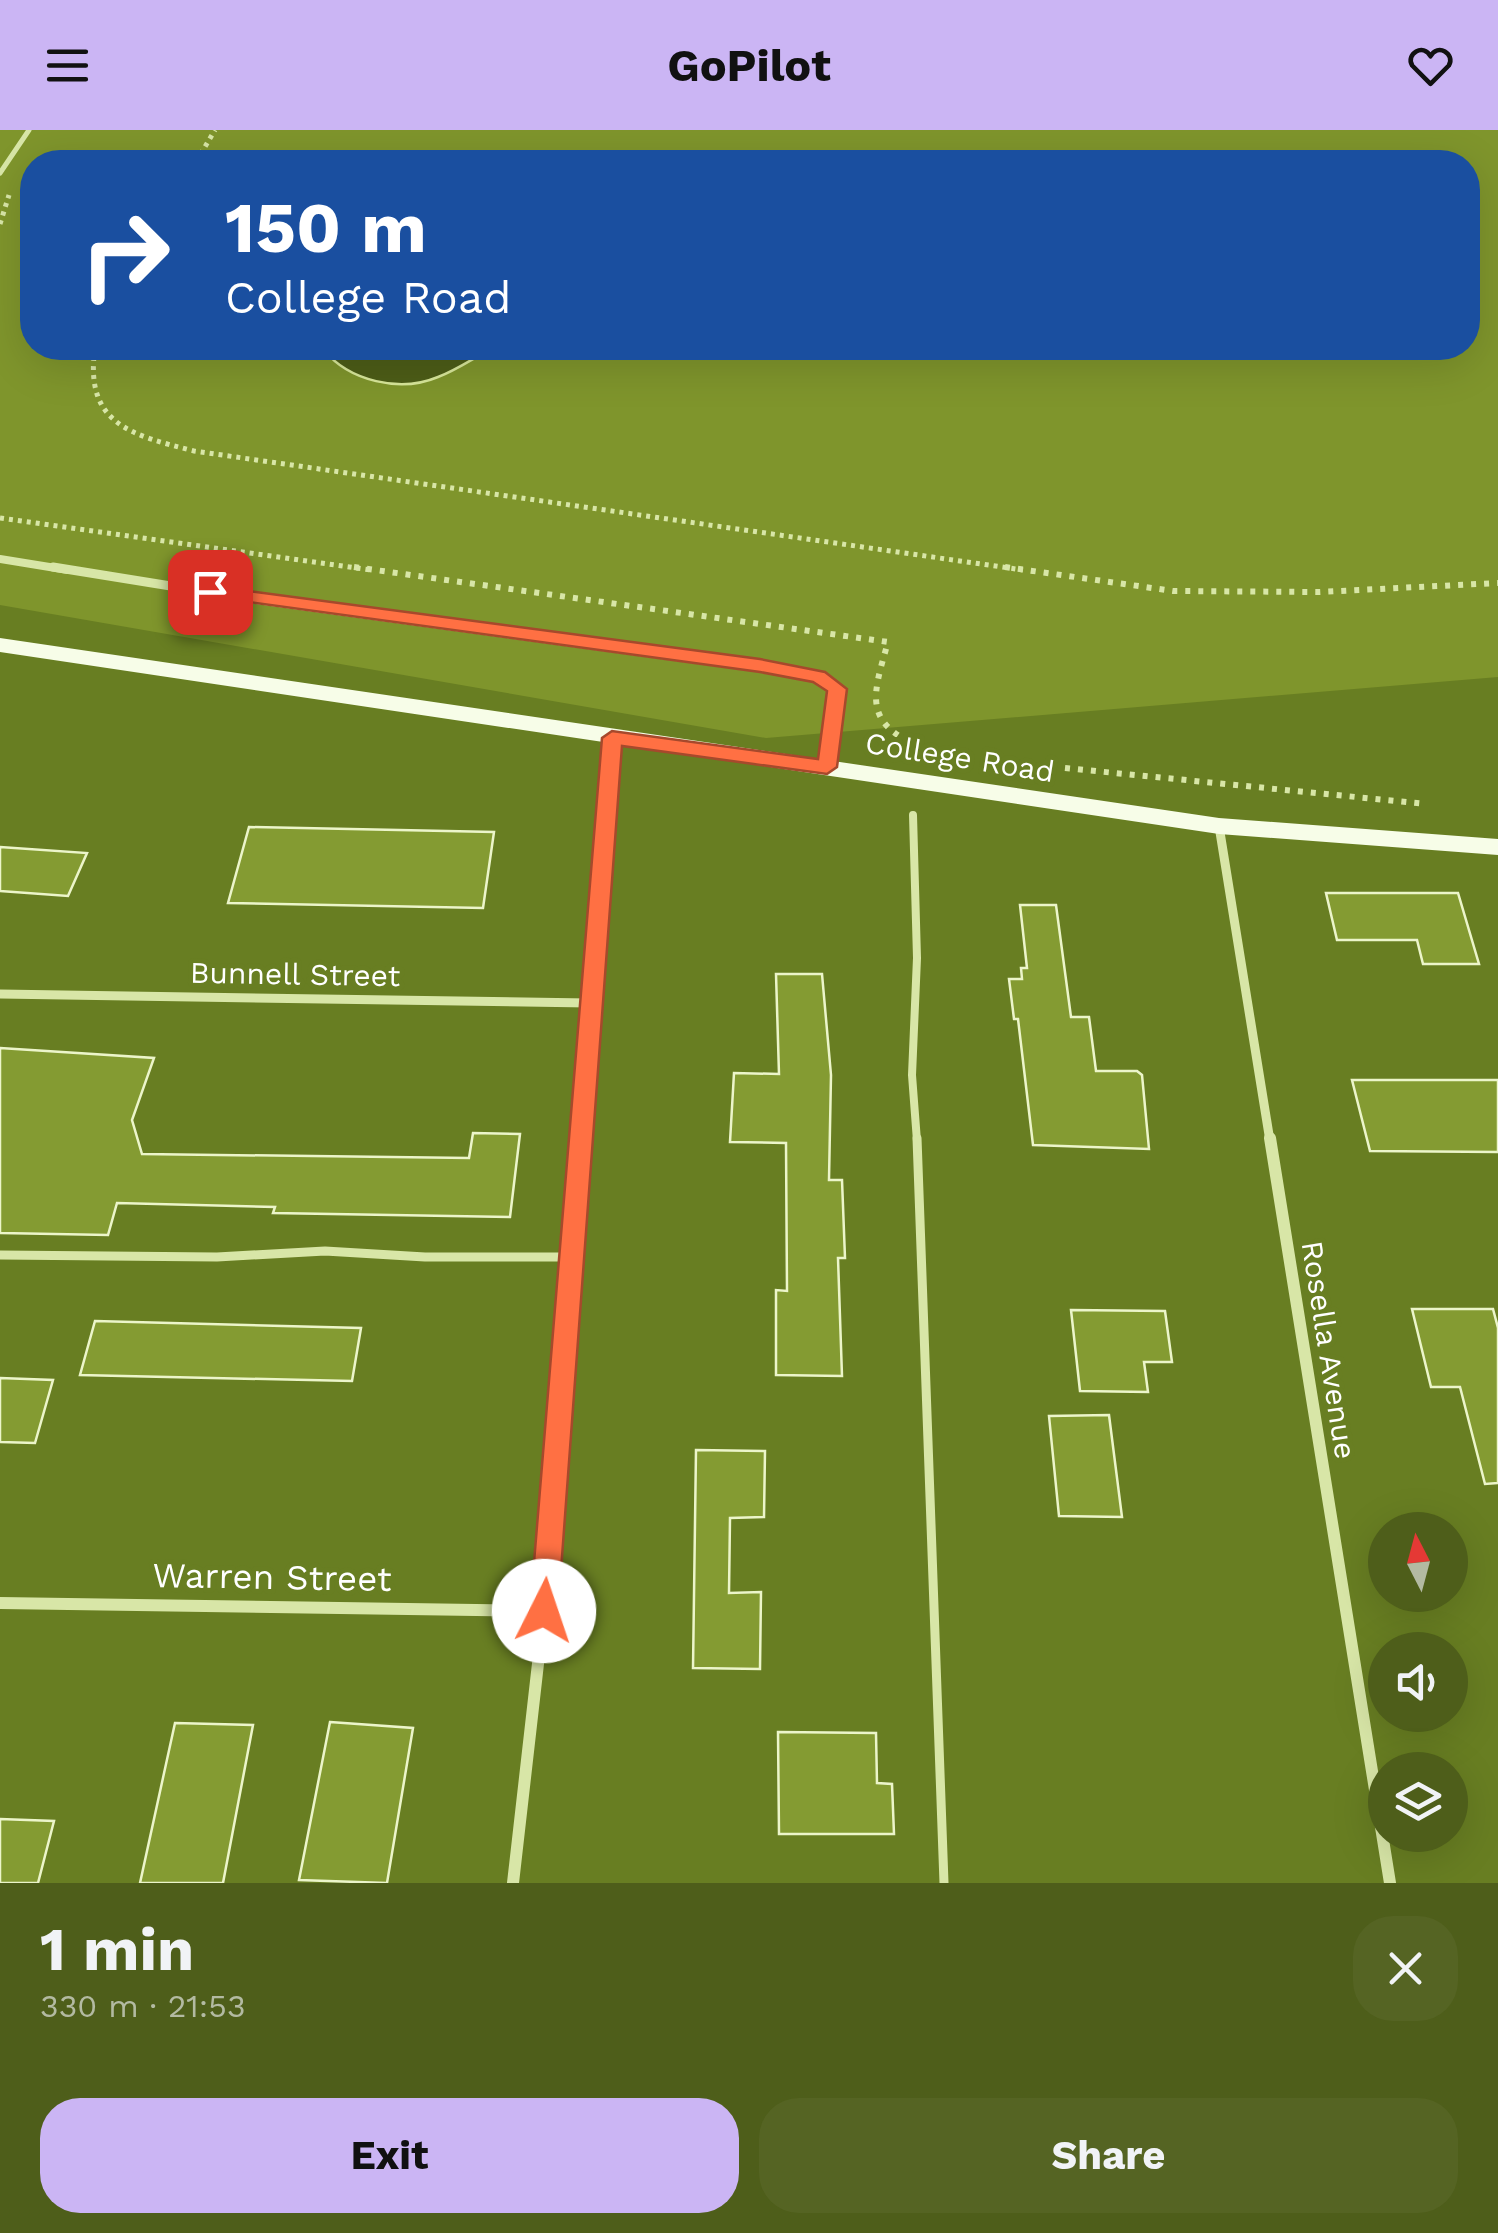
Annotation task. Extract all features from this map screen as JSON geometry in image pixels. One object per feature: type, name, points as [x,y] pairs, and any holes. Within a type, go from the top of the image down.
[{"type":"main road","name":"College Road","points":[[0,644],[1219,826],[1497,851]]},
{"type":"street","points":[[0,559],[245,598],[818,676],[838,689],[827,767]]},
{"type":"street","points":[[513,1883],[544,1611],[612,738]]},
{"type":"street","name":"Rosella Avenue","points":[[1219,826],[1390,1883]]},
{"type":"street","name":"Bunnell Street","points":[[0,994],[590,1003]]},
{"type":"street","name":"Warren Street","points":[[0,1603],[544,1611]]},
{"type":"lane","points":[[0,173],[28,130]]},
{"type":"lane","points":[[914,815],[917,958],[912,1075],[921,1186],[944,1883]]},
{"type":"lane","points":[[0,1255],[217,1256],[325,1250],[424,1257],[570,1257]]},
{"type":"path","points":[[93,360],[88,384],[98,407],[122,425],[164,443],[248,460],[1173,591],[1319,592],[1498,583]]},
{"type":"shaded area","points":[[0,130],[1498,130],[1498,677],[766,738],[0,605]]},
{"type":"shaded area","points":[[471,360],[445,374],[408,384],[376,381],[335,361]]},
{"type":"building","points":[[249,827],[494,832],[483,908],[228,903]]},
{"type":"building","points":[[0,847],[87,853],[68,896],[0,891]]},
{"type":"building","points":[[1326,893],[1458,893],[1479,964],[1423,964],[1417,940],[1337,940]]},
{"type":"building","points":[[1020,905],[1056,905],[1071,1017],[1089,1017],[1096,1071],[1137,1071],[1142,1075],[1149,1149],[1033,1145],[1018,1019],[1014,1019],[1009,979],[1022,979],[1021,968],[1027,968]]},
{"type":"building","points":[[776,974],[822,974],[831,1075],[829,1180],[842,1180],[845,1258],[838,1258],[842,1376],[776,1375],[776,1290],[787,1291],[786,1143],[730,1142],[734,1073],[779,1074]]},
{"type":"building","points":[[0,1048],[154,1058],[132,1120],[142,1154],[469,1158],[473,1133],[520,1134],[510,1217],[273,1213],[275,1207],[117,1203],[108,1235],[0,1233]]},
{"type":"building","points":[[1352,1080],[1498,1080],[1498,1152],[1370,1151]]},
{"type":"building","points":[[1412,1309],[1493,1309],[1498,1328],[1498,1483],[1485,1484],[1460,1387],[1431,1387]]},
{"type":"building","points":[[1071,1310],[1165,1311],[1172,1362],[1144,1362],[1148,1392],[1080,1391]]},
{"type":"building","points":[[95,1321],[361,1328],[352,1381],[80,1375]]},
{"type":"building","points":[[0,1378],[53,1380],[35,1443],[0,1442]]},
{"type":"building","points":[[1109,1415],[1122,1517],[1059,1516],[1049,1416]]},
{"type":"building","points":[[696,1450],[765,1451],[764,1517],[730,1518],[729,1593],[761,1592],[760,1669],[693,1668]]},
{"type":"building","points":[[330,1722],[413,1728],[387,1883],[299,1880]]},
{"type":"building","points":[[175,1723],[253,1725],[223,1883],[140,1883]]},
{"type":"building","points":[[778,1732],[876,1733],[877,1783],[892,1784],[894,1834],[779,1834]]},
{"type":"building","points":[[0,1819],[54,1821],[38,1883],[0,1883]]},
{"type":"route","points":[[210,592],[760,666],[818,676],[838,689],[827,767],[612,738],[544,1611]]}]
